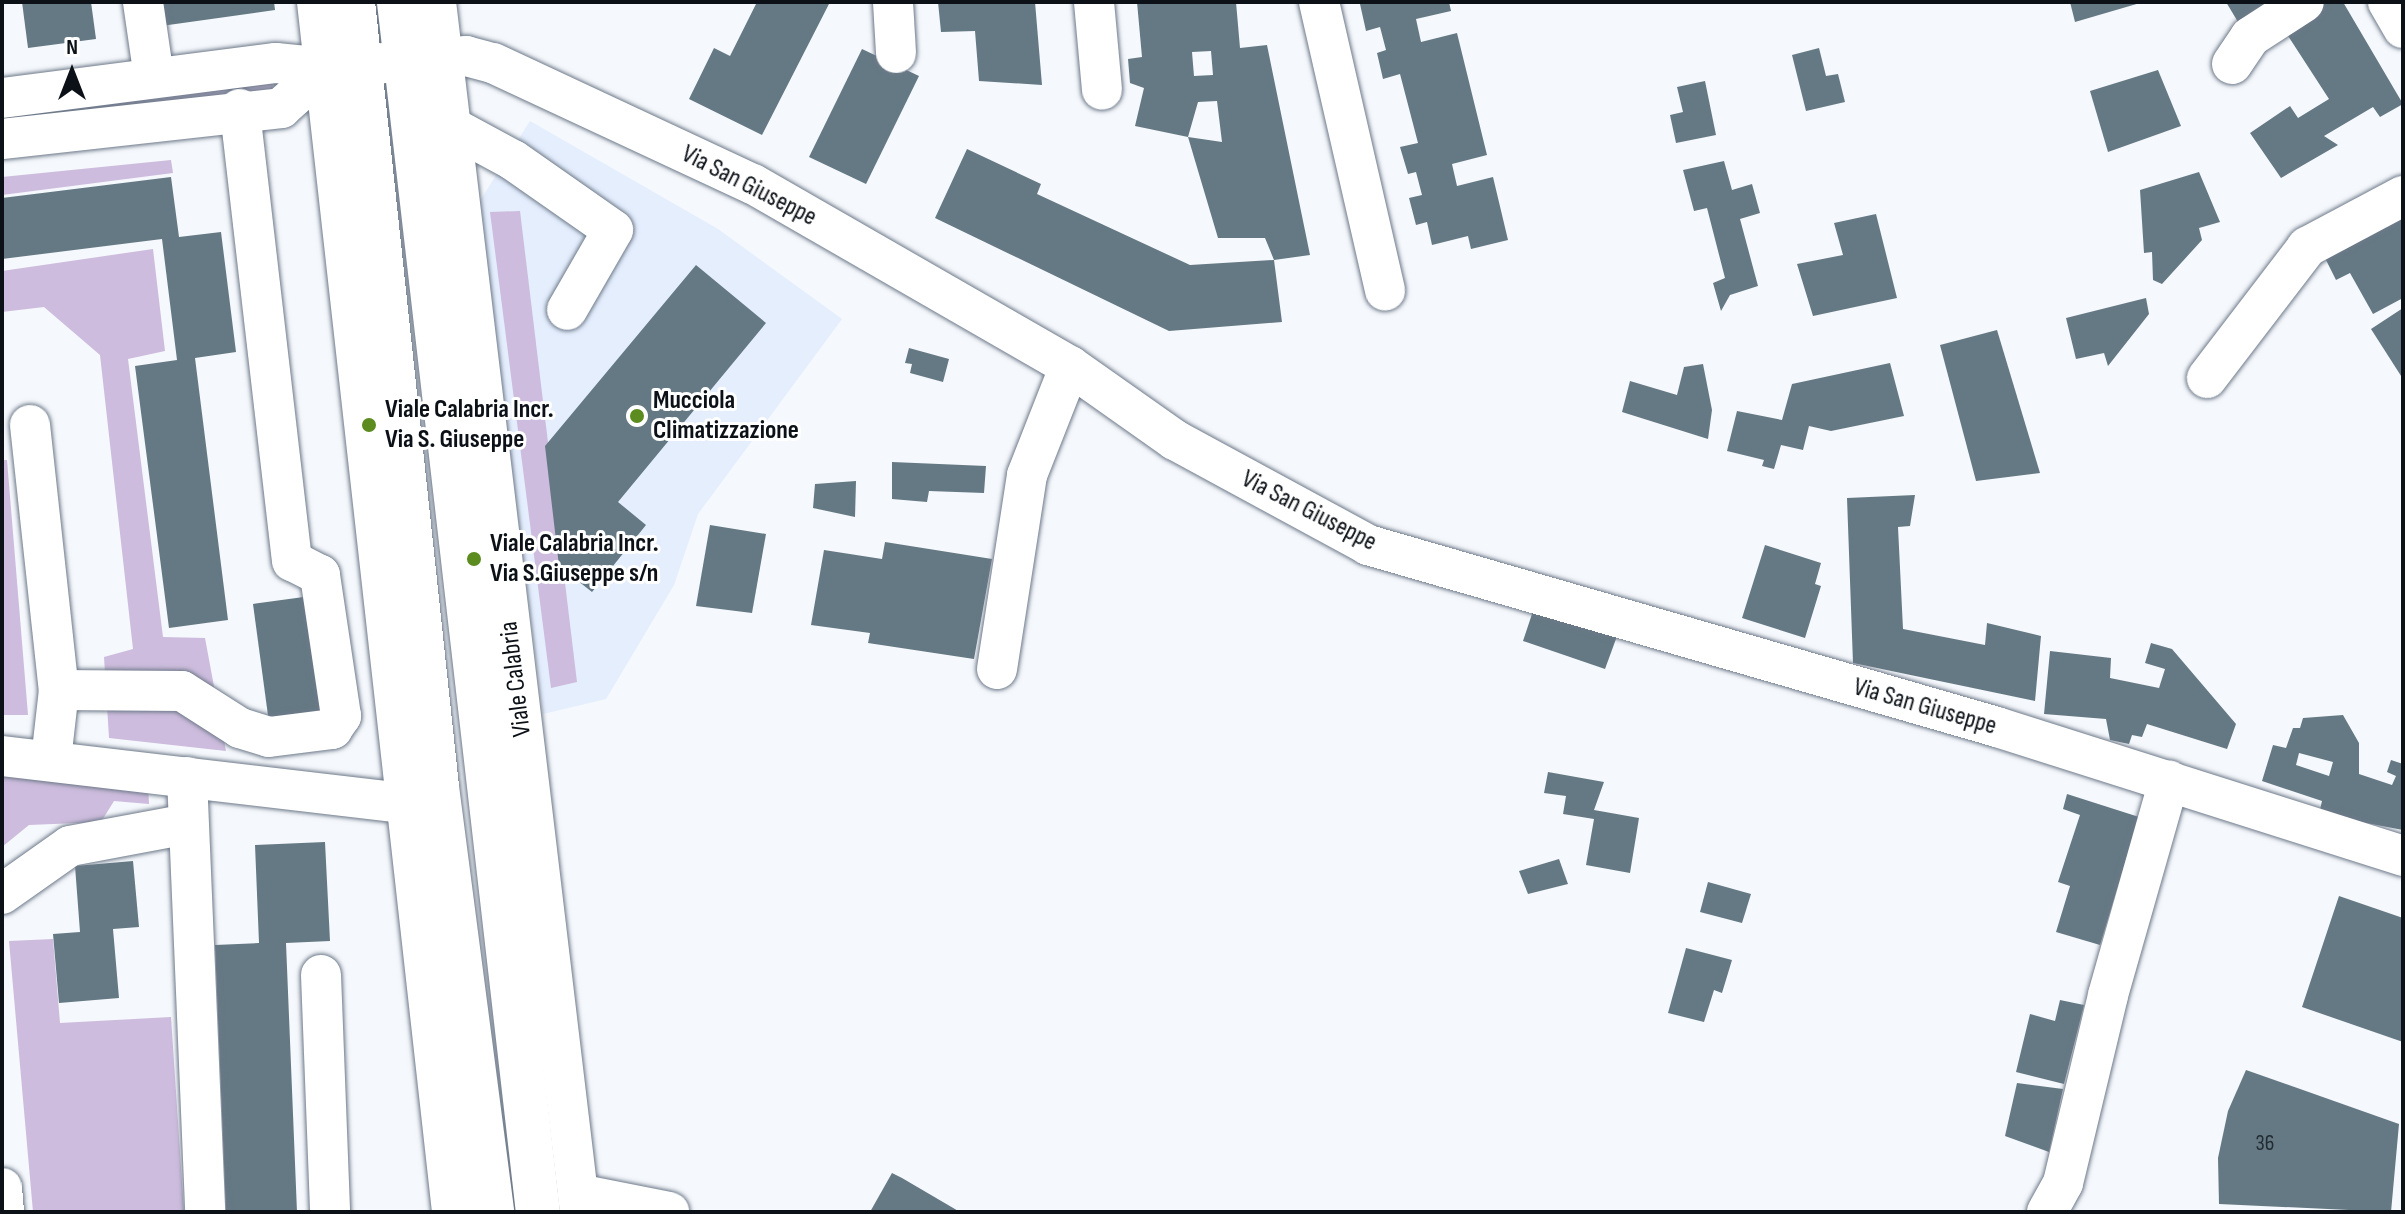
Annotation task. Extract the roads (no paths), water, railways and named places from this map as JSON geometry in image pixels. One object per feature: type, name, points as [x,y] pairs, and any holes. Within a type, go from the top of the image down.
[{"type":"main road","points":[[353,2],[343,65],[492,1212]]},
{"type":"main road","name":"Viale Calabria","points":[[399,2],[423,57],[538,1212]]},
{"type":"street","points":[[143,2],[154,77]]},
{"type":"street","points":[[317,2],[343,65],[405,803],[452,1212]]},
{"type":"street","name":"Viale Calabria","points":[[436,2],[423,57],[450,126],[579,1203]]},
{"type":"street","points":[[893,2],[896,53]]},
{"type":"street","points":[[1094,2],[1102,90]]},
{"type":"street","points":[[1319,2],[1385,291]]},
{"type":"street","points":[[2232,64],[2250,37],[2304,2]]},
{"type":"street","points":[[2388,2],[2403,28]]},
{"type":"street","name":"Via San Giuseppe","points":[[2,98],[276,63],[343,65],[423,57],[493,63],[753,184],[1070,366],[1175,440],[1368,545],[2169,781],[2403,856]]},
{"type":"street","points":[[2,139],[240,109],[281,108],[343,65]]},
{"type":"street","points":[[59,690],[182,691],[240,728],[269,737],[332,729],[341,716],[320,575],[292,561],[240,109]]},
{"type":"street","points":[[450,126],[513,160],[613,230],[567,310]]},
{"type":"street","points":[[2207,378],[2307,247],[2403,196]]},
{"type":"street","points":[[997,669],[1027,475],[1070,366]]},
{"type":"street","points":[[30,425],[59,690],[51,760]]},
{"type":"street","points":[[2,756],[405,803]]},
{"type":"street","points":[[187,777],[205,1212]]},
{"type":"street","points":[[2047,1212],[2063,1183],[2108,995],[2169,781]]},
{"type":"street","points":[[2,894],[70,846],[187,824]]},
{"type":"street","points":[[321,975],[330,1212]]},
{"type":"street","points":[[2,1188],[4,1212]]},
{"type":"street","points":[[579,1203],[669,1212]]},
{"type":"place","name":"Mucciola Climatizzazione","points":[[637,416]]},
{"type":"place","name":"Viale Calabria Incr. Via S. Giuseppe","points":[[369,425]]},
{"type":"place","name":"Viale Calabria Incr. Via S.Giuseppe s/n","points":[[474,559]]}]
